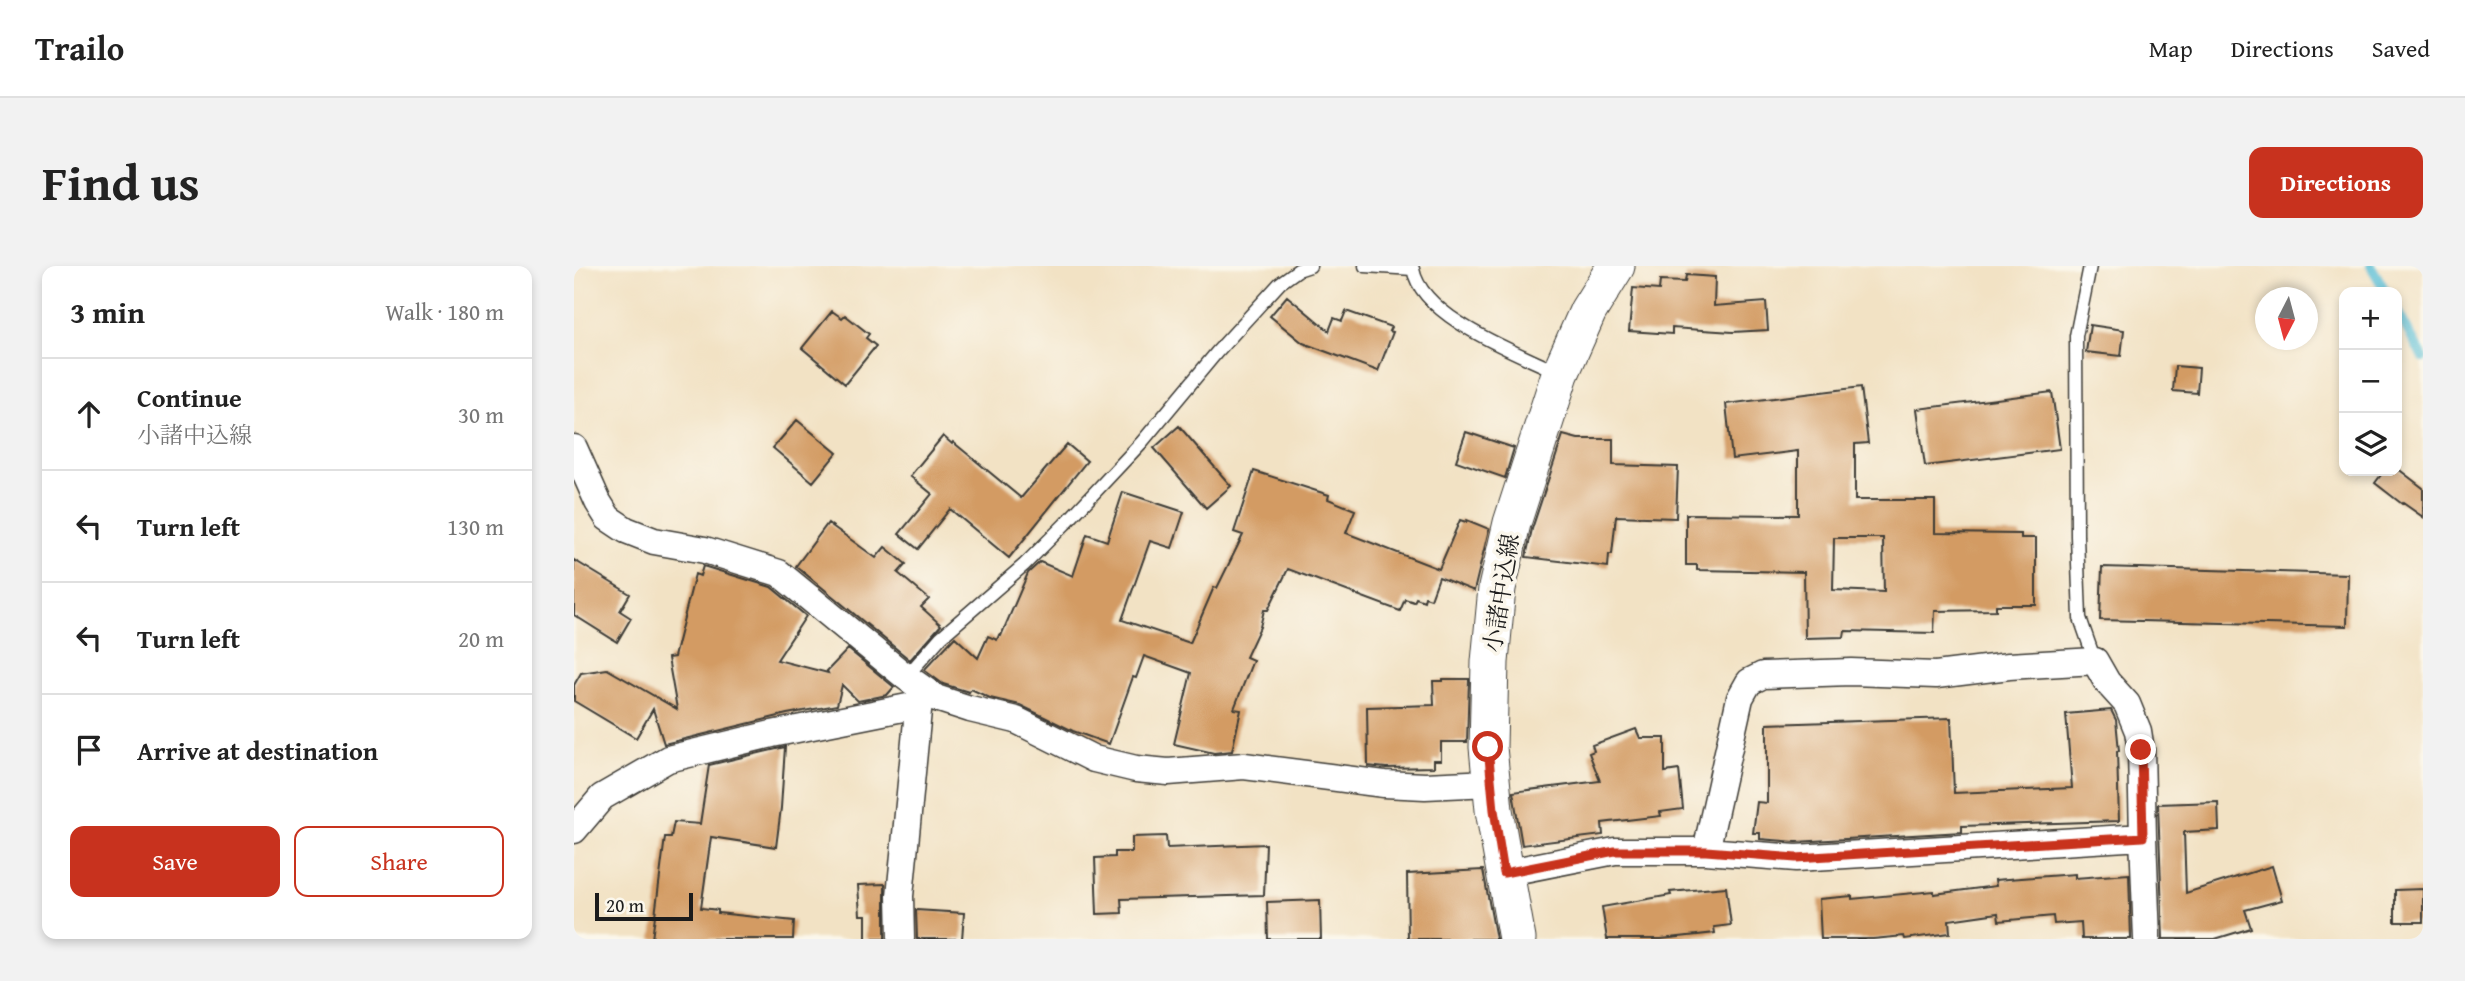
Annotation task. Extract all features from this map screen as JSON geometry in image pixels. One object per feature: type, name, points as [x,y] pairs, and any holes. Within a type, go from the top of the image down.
[{"type":"main road","name":"小諸中込線","points":[[1517,939],[1491,783],[1487,714],[1497,588],[1512,523],[1560,374],[1588,311],[1616,266]]},
{"type":"street","points":[[574,448],[608,518],[626,530],[654,541],[705,550],[779,573],[915,690],[948,702],[1016,720],[1094,759],[1136,769],[1168,772],[1244,766],[1384,784],[1425,786],[1491,783]]},
{"type":"street","points":[[1706,851],[1741,698],[1749,682],[1763,675],[1851,672],[1936,675],[2009,666],[2095,661],[2107,682],[2127,704],[2138,731],[2141,750],[2147,939]]},
{"type":"street","points":[[574,830],[602,797],[668,760],[772,734],[915,690]]},
{"type":"street","points":[[901,939],[900,896],[915,690]]},
{"type":"street","points":[[1504,873],[1615,851],[1706,851],[1796,858],[2143,837]]},
{"type":"lane","points":[[915,690],[941,637],[1024,565],[1065,524],[1142,442],[1217,352],[1280,283],[1298,270],[1310,266]]},
{"type":"lane","points":[[1365,266],[1415,268],[1415,282],[1432,302],[1450,317],[1560,374]]},
{"type":"lane","points":[[2090,266],[2076,336],[2077,536],[2080,618],[2095,661]]},
{"type":"building","points":[[1686,275],[1715,277],[1714,306],[1766,302],[1768,330],[1733,332],[1672,328],[1672,334],[1629,331],[1633,288],[1659,290],[1660,281],[1685,282]]},
{"type":"building","points":[[1287,296],[1329,331],[1334,318],[1342,321],[1346,311],[1391,327],[1389,331],[1393,332],[1378,371],[1303,343],[1270,316]]},
{"type":"building","points":[[832,311],[842,318],[845,315],[869,334],[866,338],[876,346],[845,384],[802,348]]},
{"type":"building","points":[[2090,325],[2124,330],[2121,356],[2086,352]]},
{"type":"building","points":[[2175,366],[2199,368],[2197,393],[2173,391]]},
{"type":"building","points":[[1861,387],[1868,443],[1855,444],[1855,500],[1935,500],[1935,533],[2021,534],[2021,538],[2036,538],[2036,605],[1996,605],[1996,610],[1935,611],[1934,633],[1845,631],[1844,637],[1805,638],[1804,572],[1697,570],[1697,565],[1686,565],[1686,514],[1798,515],[1798,451],[1732,459],[1726,404]],"holes":[[[1834,538],[1883,538],[1884,592],[1833,590]]]},
{"type":"building","points":[[2052,392],[2060,449],[1925,466],[1917,409]]},
{"type":"building","points":[[797,420],[837,453],[813,482],[773,448]]},
{"type":"building","points":[[1179,426],[1231,486],[1206,508],[1154,448]]},
{"type":"building","points":[[1466,432],[1514,448],[1505,478],[1456,461]]},
{"type":"building","points":[[1563,435],[1578,439],[1613,439],[1613,465],[1678,467],[1676,518],[1616,516],[1608,567],[1526,557],[1532,529]]},
{"type":"building","points":[[943,436],[1021,498],[1067,444],[1087,461],[1009,558],[950,509],[918,549],[899,534],[932,494],[910,476]]},
{"type":"building","points":[[1254,471],[1329,495],[1328,499],[1355,510],[1346,533],[1439,569],[1460,520],[1489,529],[1474,591],[1439,577],[1431,599],[1425,597],[1424,601],[1416,598],[1414,602],[1405,599],[1400,611],[1288,569],[1268,610],[1264,610],[1260,627],[1246,657],[1253,660],[1234,709],[1241,710],[1232,751],[1214,753],[1174,744],[1191,673],[1144,656],[1136,678],[1133,677],[1109,744],[1073,731],[1020,705],[990,698],[971,689],[969,692],[943,684],[924,670],[955,637],[978,658],[988,636],[997,640],[999,635],[1001,636],[1028,573],[1040,562],[1073,576],[1087,534],[1107,541],[1123,492],[1184,512],[1172,548],[1150,541],[1122,620],[1190,643],[1214,587],[1217,588],[1243,535],[1234,532]]},
{"type":"building","points":[[2402,472],[2423,488],[2423,517],[2402,504],[2375,483],[2380,476],[2402,476]]},
{"type":"building","points":[[828,523],[876,558],[885,547],[906,564],[898,573],[929,599],[921,607],[941,625],[910,660],[796,566]]},
{"type":"building","points":[[574,560],[630,594],[620,611],[631,618],[617,642],[574,615]]},
{"type":"building","points":[[703,566],[771,587],[806,616],[777,660],[828,673],[848,649],[894,687],[887,695],[858,701],[842,685],[837,705],[787,714],[664,744],[653,709],[636,738],[574,701],[574,685],[581,673],[607,669],[677,709],[668,658],[674,657],[695,574],[700,576]]},
{"type":"building","points":[[2102,567],[2348,574],[2347,626],[2100,620]]},
{"type":"building","points":[[1469,679],[1467,742],[1441,742],[1441,760],[1434,760],[1434,767],[1368,766],[1367,707],[1434,705],[1433,681]]},
{"type":"building","points":[[2111,710],[2116,720],[2119,751],[2119,821],[1962,826],[1962,832],[1796,842],[1760,839],[1760,833],[1753,833],[1757,802],[1767,803],[1767,724],[1951,718],[1954,793],[2072,788],[2066,714]]},
{"type":"building","points":[[1636,729],[1640,738],[1665,738],[1665,772],[1679,770],[1683,809],[1660,812],[1661,816],[1602,823],[1603,835],[1522,845],[1513,792],[1600,781],[1589,753],[1594,751],[1592,745]]},
{"type":"building","points":[[785,747],[776,847],[711,837],[701,908],[718,910],[718,913],[794,921],[793,939],[652,939],[665,837],[671,837],[674,822],[700,824],[709,765]]},
{"type":"building","points":[[2218,802],[2219,830],[2184,832],[2186,893],[2272,866],[2282,900],[2245,910],[2251,928],[2215,939],[2163,939],[2158,804]]},
{"type":"building","points":[[1166,836],[1167,848],[1266,844],[1264,895],[1121,899],[1122,913],[1097,914],[1095,858],[1115,857],[1115,852],[1132,852],[1132,837]]},
{"type":"building","points":[[1483,870],[1496,939],[1408,939],[1407,874]]},
{"type":"building","points":[[2075,874],[2075,878],[2129,874],[2131,939],[2082,939],[2081,922],[2054,924],[2053,916],[1999,921],[1998,913],[1949,920],[1950,933],[1905,939],[1904,936],[1821,939],[1819,899],[1852,896],[1852,899],[1934,891],[1934,894],[1996,886],[1995,880]]},
{"type":"building","points":[[885,884],[885,939],[866,939],[866,915],[860,915],[858,885]]},
{"type":"building","points":[[1726,887],[1731,925],[1714,927],[1715,933],[1661,939],[1607,939],[1602,907],[1671,895],[1670,892]]},
{"type":"building","points":[[2423,889],[2423,922],[2395,922],[2395,890]]},
{"type":"building","points":[[1320,900],[1321,939],[1268,939],[1267,902]]},
{"type":"building","points":[[916,910],[964,913],[962,939],[917,939]]},
{"type":"waterway","points":[[2371,266],[2383,287]]},
{"type":"waterway","points":[[2402,320],[2423,358]]},
{"type":"route","points":[[1488,747],[1504,873],[1615,851],[1706,851],[1796,858],[2143,837],[2141,750]]}]
